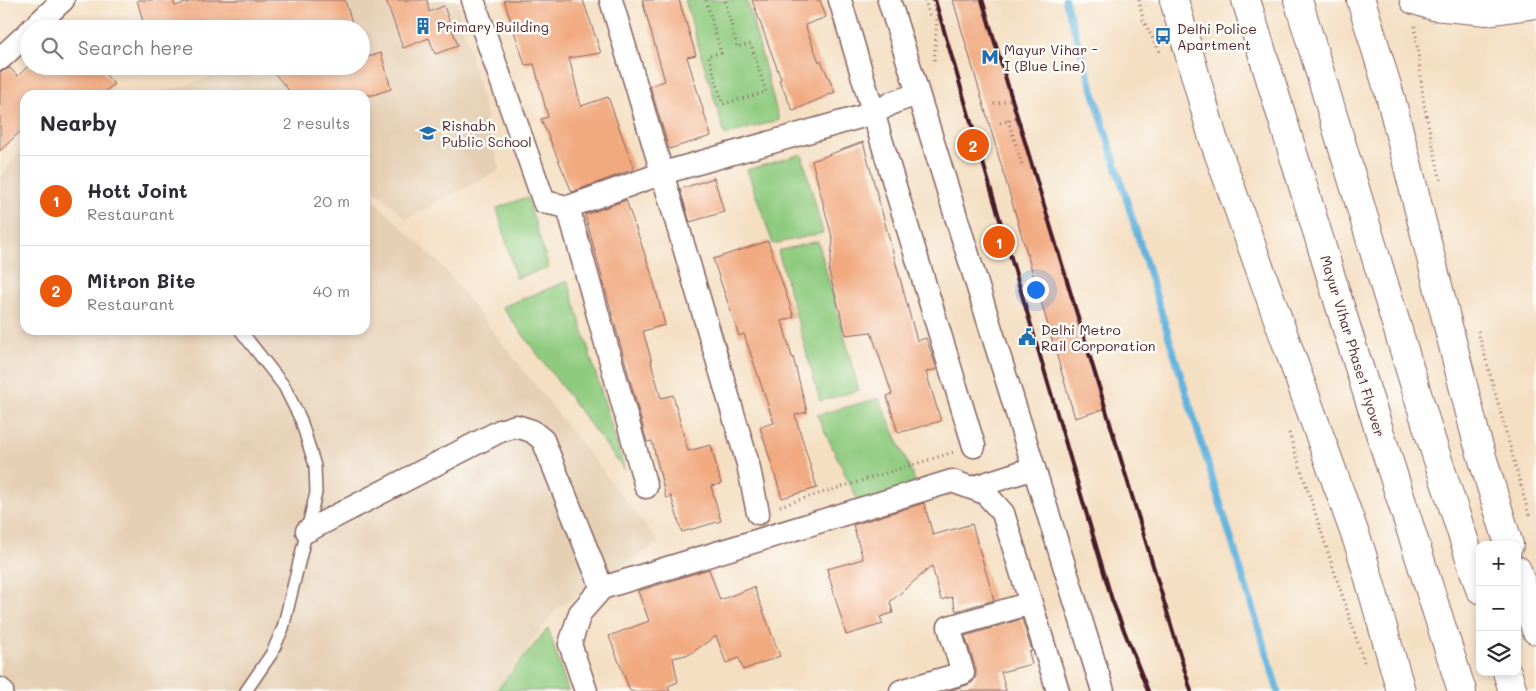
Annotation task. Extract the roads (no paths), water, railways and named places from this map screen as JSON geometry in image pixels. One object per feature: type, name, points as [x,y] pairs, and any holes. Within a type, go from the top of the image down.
[{"type":"highway","points":[[1174,0],[1214,138],[1361,551],[1401,691]]},
{"type":"highway","name":"Mayur Vihar Phase1 Flyover","points":[[1246,0],[1350,339],[1462,691]]},
{"type":"highway","points":[[1298,0],[1430,436],[1479,586]]},
{"type":"highway","points":[[1361,0],[1392,99],[1476,437],[1508,541]]},
{"type":"highway","points":[[1414,12],[1433,6],[1487,11],[1536,4]]},
{"type":"highway","points":[[1521,583],[1536,630]]},
{"type":"highway","points":[[1508,676],[1513,691]]},
{"type":"street","points":[[42,20],[63,0]]},
{"type":"street","points":[[473,0],[544,202],[568,207],[663,173],[874,113],[894,102],[918,94]]},
{"type":"street","points":[[611,0],[748,464],[758,513]]},
{"type":"street","points":[[840,0],[974,446]]},
{"type":"street","points":[[889,0],[1103,691]]},
{"type":"street","points":[[0,59],[20,40]]},
{"type":"street","points":[[568,207],[646,487]]},
{"type":"street","points":[[307,530],[500,431],[516,426],[532,431],[543,440],[602,588]]},
{"type":"street","points":[[972,488],[1034,468]]},
{"type":"street","points":[[586,691],[570,644],[580,613],[602,588],[952,481],[985,493],[1004,513],[1058,691]]},
{"type":"street","points":[[912,690],[963,673],[949,627],[1031,603]]},
{"type":"lane","points":[[244,335],[284,386],[302,420],[315,466],[316,493],[283,628],[272,653],[246,691]]},
{"type":"waterway","points":[[1065,0],[1278,691]]},
{"type":"railway","points":[[935,0],[1112,600],[1148,691]]},
{"type":"railway","points":[[982,0],[1191,691]]},
{"type":"place","name":"Primary Building","points":[[423,26]]},
{"type":"place","name":"Delhi Police Apartment","points":[[1163,36]]},
{"type":"place","name":"Mayur Vihar - I (Blue Line)","points":[[990,57]]},
{"type":"place","name":"Rishabh Public School","points":[[428,133]]},
{"type":"place","name":"Mitron Bite","points":[[973,145]]},
{"type":"place","name":"Hott Joint","points":[[999,242]]},
{"type":"place","name":"Delhi Metro Rail Corporation","points":[[1027,337]]}]
